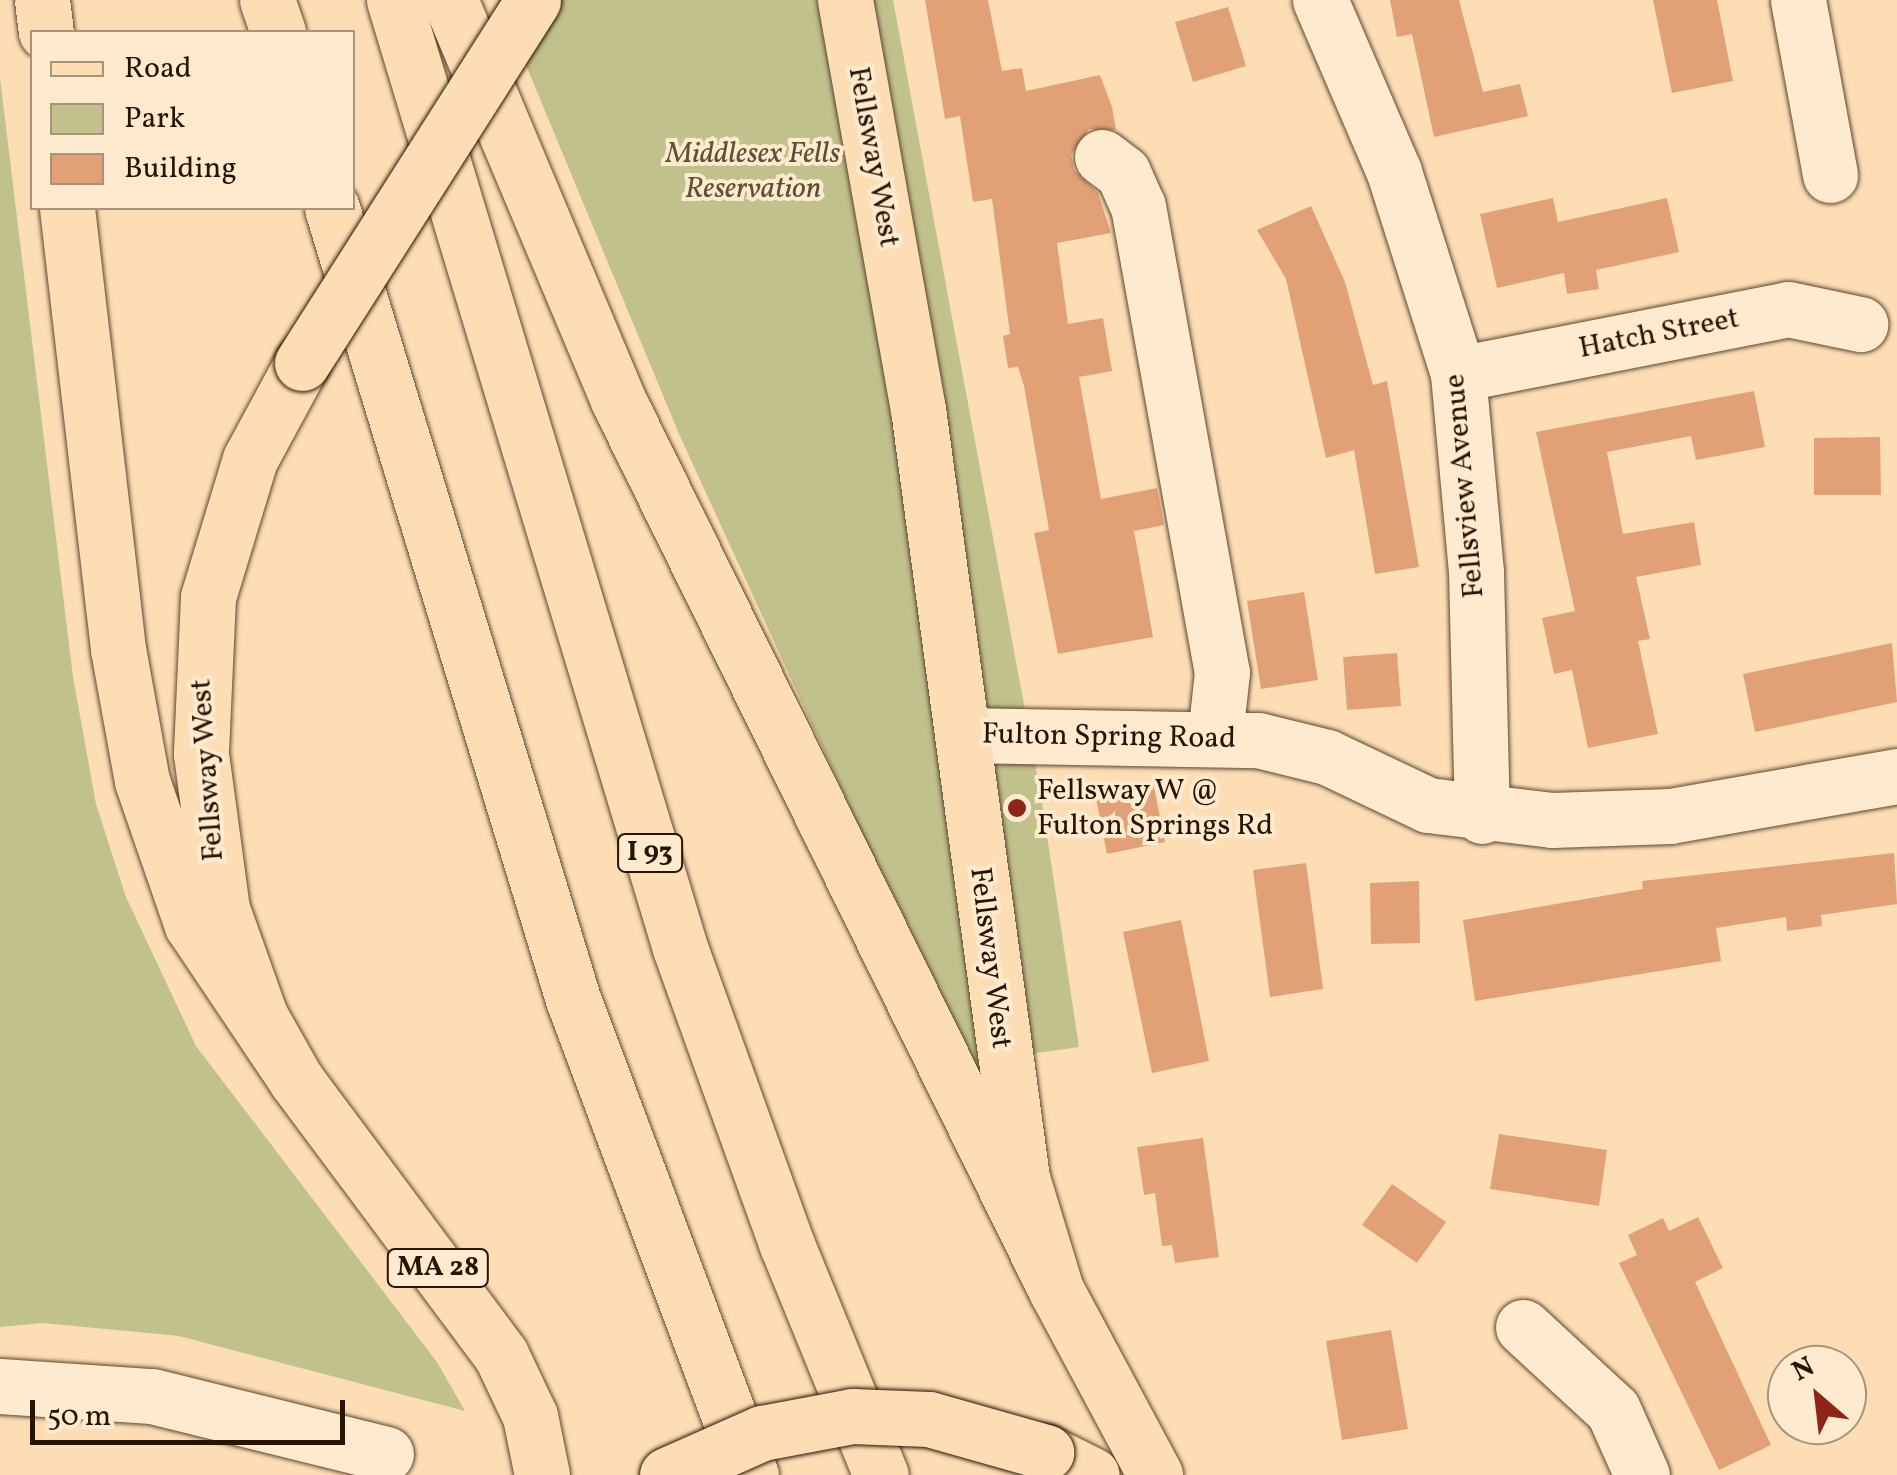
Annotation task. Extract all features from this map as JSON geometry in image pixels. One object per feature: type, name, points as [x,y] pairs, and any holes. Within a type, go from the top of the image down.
[{"type":"main road","points":[[42,0],[46,30]]},
{"type":"main road","points":[[267,0],[277,30]]},
{"type":"main road","name":"I 93","points":[[394,0],[680,948],[787,1246],[882,1475]]},
{"type":"main road","points":[[450,0],[642,452],[1056,1290]]},
{"type":"main road","name":"Fellsway West","points":[[533,0],[302,363],[250,459],[216,559],[200,714],[222,909],[260,1016],[296,1080],[502,1354],[530,1416],[542,1475]]},
{"type":"main road","name":"Fellsway West","points":[[845,0],[918,409],[1007,1092],[1056,1290],[1155,1475]]},
{"type":"main road","points":[[67,210],[114,616],[142,781],[192,925],[296,1080]]},
{"type":"main road","points":[[333,210],[573,999],[751,1475]]},
{"type":"main road","points":[[667,1475],[762,1434],[852,1416],[951,1422],[1069,1463]]},
{"type":"street","name":"Fellsview Avenue","points":[[1320,0],[1394,172],[1458,374],[1476,572],[1482,816]]},
{"type":"street","points":[[1798,0],[1830,175]]},
{"type":"street","points":[[1102,157],[1124,173],[1138,206],[1222,672],[1216,736]]},
{"type":"street","name":"Hatch Street","points":[[1458,374],[1788,309],[1860,324]]},
{"type":"street","name":"Fulton Spring Road","points":[[962,734],[1216,736],[1327,757],[1406,799],[1482,816],[1670,816],[1897,776]]},
{"type":"street","points":[[1523,1327],[1613,1410],[1642,1475]]},
{"type":"street","points":[[0,1386],[152,1396],[386,1454]]},
{"type":"green space","name":"Middlesex Fells Reservation","points":[[499,0],[893,0],[1041,796],[1079,1047],[967,1063],[679,434]]},
{"type":"green space","points":[[0,78],[73,677],[96,804],[126,897],[196,1046],[437,1362],[465,1411],[179,1336],[43,1323],[0,1327]]},
{"type":"building","points":[[925,0],[988,0],[1002,71],[1022,68],[1026,91],[1100,75],[1112,107],[1116,130],[1089,129],[1071,154],[1074,170],[1098,193],[1111,233],[1057,243],[1068,324],[1103,318],[1112,371],[1079,377],[1101,499],[1157,488],[1164,525],[1134,531],[1153,637],[1058,654],[1034,533],[1049,530],[1024,386],[1018,367],[1008,368],[1003,336],[1010,334],[992,199],[973,202],[960,116],[945,119]]},
{"type":"building","points":[[1390,0],[1459,0],[1483,92],[1520,84],[1528,116],[1434,137],[1412,34],[1397,37]]},
{"type":"building","points":[[1653,0],[1717,0],[1733,81],[1672,93]]},
{"type":"building","points":[[1228,7],[1246,66],[1193,82],[1175,22]]},
{"type":"building","points":[[1553,198],[1558,222],[1667,198],[1679,252],[1596,270],[1599,289],[1567,294],[1564,273],[1497,288],[1480,214]]},
{"type":"building","points":[[1311,206],[1345,282],[1373,385],[1387,381],[1419,567],[1375,574],[1354,450],[1326,458],[1286,279],[1257,230]]},
{"type":"building","points":[[1754,391],[1765,447],[1696,460],[1691,436],[1607,452],[1623,534],[1694,522],[1701,565],[1636,577],[1650,639],[1638,641],[1658,734],[1588,748],[1572,670],[1554,674],[1542,618],[1575,611],[1536,432]]},
{"type":"building","points":[[1880,437],[1881,495],[1814,495],[1814,438]]},
{"type":"building","points":[[1304,592],[1318,680],[1261,689],[1247,601]]},
{"type":"building","points":[[1892,643],[1897,702],[1755,732],[1743,674]]},
{"type":"building","points":[[1397,653],[1401,706],[1347,710],[1343,657]]},
{"type":"building","points":[[1153,782],[1165,842],[1107,854],[1095,794]]},
{"type":"building","points":[[1894,853],[1897,904],[1821,915],[1822,926],[1787,931],[1786,917],[1716,928],[1721,961],[1475,1001],[1463,920],[1643,889],[1642,881]]},
{"type":"building","points":[[1306,863],[1323,989],[1270,997],[1253,870]]},
{"type":"building","points":[[1419,881],[1420,943],[1371,944],[1370,883]]},
{"type":"building","points":[[1181,920],[1209,1061],[1152,1073],[1123,932]]},
{"type":"building","points":[[1499,1134],[1607,1150],[1599,1206],[1490,1189]]},
{"type":"building","points":[[1203,1138],[1219,1257],[1175,1263],[1172,1245],[1162,1246],[1155,1193],[1144,1195],[1137,1147]]},
{"type":"building","points":[[1392,1184],[1446,1222],[1417,1263],[1362,1225]]},
{"type":"building","points":[[1698,1217],[1723,1268],[1695,1282],[1767,1436],[1767,1445],[1771,1445],[1719,1470],[1619,1263],[1637,1255],[1628,1235],[1663,1218],[1669,1231]]},
{"type":"building","points":[[1391,1330],[1408,1429],[1342,1440],[1326,1341]]},
{"type":"place","name":"Fellsway W @ Fulton Springs Rd","points":[[1017,808]]}]
